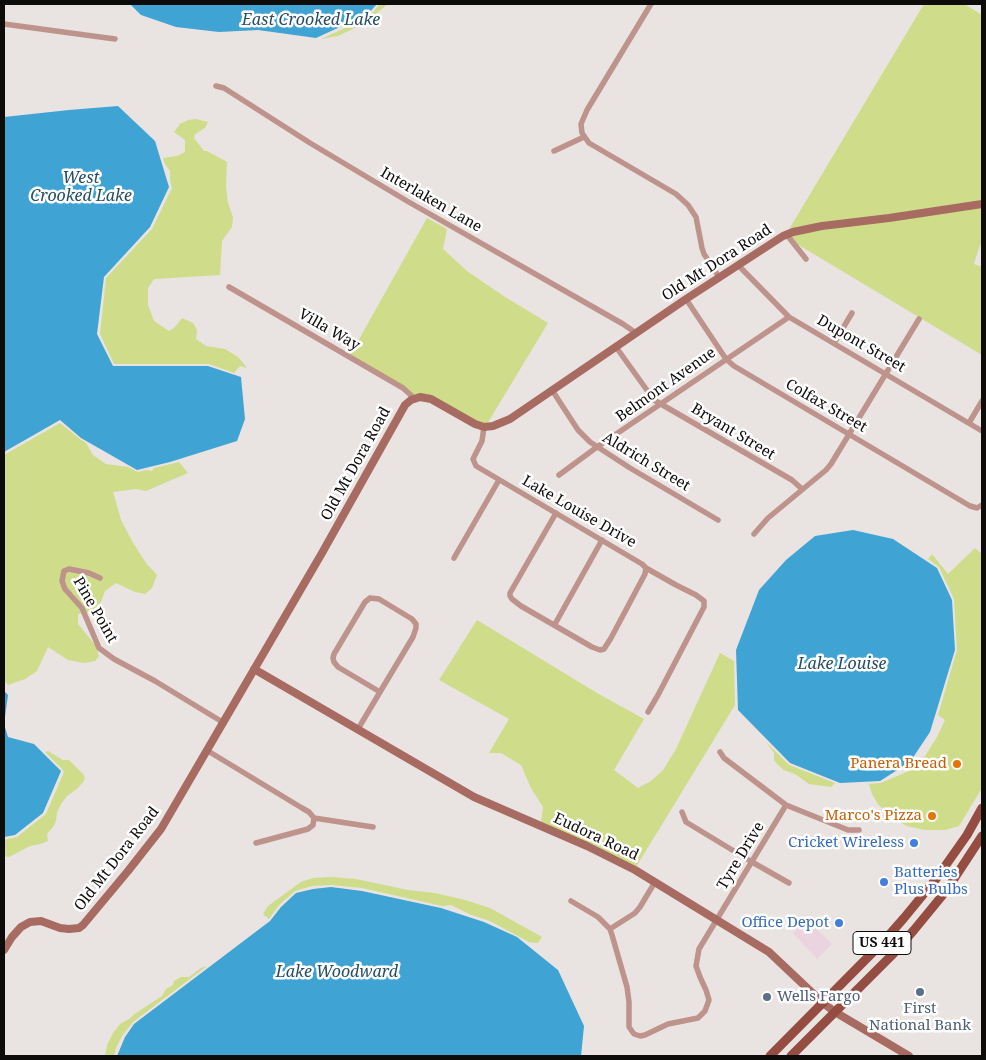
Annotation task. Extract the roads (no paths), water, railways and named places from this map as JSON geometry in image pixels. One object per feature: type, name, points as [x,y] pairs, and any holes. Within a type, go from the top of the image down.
[{"type":"main road","name":"US 441","points":[[770,1056],[882,943],[922,897],[954,855],[982,808]]},
{"type":"main road","name":"US 441","points":[[791,1056],[893,954],[920,923],[946,891],[982,836]]},
{"type":"street","points":[[651,4],[587,110],[581,124],[581,131],[589,143],[676,194],[688,204],[696,217],[704,254],[719,277]]},
{"type":"street","points":[[4,24],[116,39]]},
{"type":"street","name":"Interlaken Lane","points":[[216,86],[224,88],[407,201],[636,333]]},
{"type":"street","points":[[554,152],[584,137]]},
{"type":"street","name":"Old Mt Dora Road","points":[[484,427],[505,422],[719,277],[768,245],[793,232],[822,226],[982,204]]},
{"type":"street","points":[[787,235],[806,259]]},
{"type":"street","name":"Dupont Street","points":[[738,265],[789,317],[982,431]]},
{"type":"street","name":"Villa Way","points":[[229,287],[403,388],[414,398]]},
{"type":"street","name":"Colfax Street","points":[[686,299],[726,359],[740,370],[970,506],[980,507]]},
{"type":"street","points":[[834,343],[852,313]]},
{"type":"street","name":"Belmont Avenue","points":[[559,475],[596,447],[789,317]]},
{"type":"street","points":[[754,534],[768,518],[831,464],[919,319]]},
{"type":"street","name":"Bryant Street","points":[[616,347],[654,400],[792,480],[802,489]]},
{"type":"street","name":"Aldrich Street","points":[[552,390],[584,438],[718,520]]},
{"type":"street","points":[[414,398],[431,399],[475,424],[484,427]]},
{"type":"street","name":"Old Mt Dora Road","points":[[4,950],[12,937],[26,923],[41,921],[69,930],[79,928],[87,921],[161,829],[334,534],[405,405],[414,398]]},
{"type":"street","points":[[969,423],[982,401]]},
{"type":"street","name":"Lake Louise Drive","points":[[484,427],[482,441],[474,456],[476,466],[704,601],[704,607],[648,712]]},
{"type":"street","points":[[454,558],[499,480]]},
{"type":"street","points":[[556,513],[510,593],[512,599],[521,606],[592,647],[600,650],[604,649],[645,574],[646,568]]},
{"type":"street","points":[[554,624],[602,540]]},
{"type":"street","name":"Pine Point","points":[[100,578],[89,573],[68,569],[64,571],[62,582],[67,593],[82,608],[99,648],[114,660],[224,723]]},
{"type":"street","points":[[358,729],[413,637],[416,628],[416,624],[412,619],[379,599],[370,598],[365,602],[333,658],[335,665],[380,692]]},
{"type":"street","name":"Eudora Road","points":[[254,669],[474,797],[614,859],[655,882],[769,952],[835,1012],[909,1056]]},
{"type":"street","points":[[208,751],[309,812],[314,818],[374,827]]},
{"type":"street","points":[[720,752],[724,758],[786,805],[848,830],[859,830]]},
{"type":"street","name":"Tyre Drive","points":[[610,929],[628,987],[630,1027],[634,1034],[640,1036],[668,1024],[698,1018],[705,1011],[708,1003],[708,996],[697,970],[696,961],[699,949],[786,805]]},
{"type":"street","points":[[682,812],[686,822],[789,883]]},
{"type":"street","points":[[256,842],[308,830],[313,825],[314,818]]},
{"type":"street","points":[[571,901],[598,917],[610,929],[635,913],[655,882]]},
{"type":"water","name":"East Crooked Lake","points":[[130,4],[377,4],[368,14],[316,38],[258,30],[219,32],[176,27],[141,15]]},
{"type":"water","name":"West Crooked Lake","points":[[118,106],[155,141],[169,187],[150,227],[104,277],[97,334],[113,366],[208,366],[241,377],[245,419],[237,441],[170,462],[137,470],[81,438],[60,420],[4,452],[4,117]]},
{"type":"water","name":"Lake Louise","points":[[853,530],[893,539],[937,568],[952,600],[955,650],[930,732],[910,762],[880,781],[840,783],[790,763],[738,710],[736,650],[759,590],[786,560],[815,536]]},
{"type":"water","points":[[4,691],[8,695],[4,724]]},
{"type":"water","points":[[4,724],[8,737],[34,744],[61,771],[43,813],[15,835],[4,837]]},
{"type":"water","name":"Lake Woodward","points":[[331,887],[362,891],[441,908],[484,922],[517,937],[558,970],[584,1026],[581,1056],[117,1056],[125,1037],[134,1024],[270,921],[296,893]]},
{"type":"place","name":"Panera Bread","points":[[957,764]]},
{"type":"place","name":"Marco's Pizza","points":[[932,816]]},
{"type":"place","name":"Cricket Wireless","points":[[914,843]]},
{"type":"place","name":"Batteries Plus Bulbs","points":[[884,882]]},
{"type":"place","name":"Office Depot","points":[[839,923]]},
{"type":"place","name":"First National Bank","points":[[920,992]]},
{"type":"place","name":"Wells Fargo","points":[[767,997]]}]
